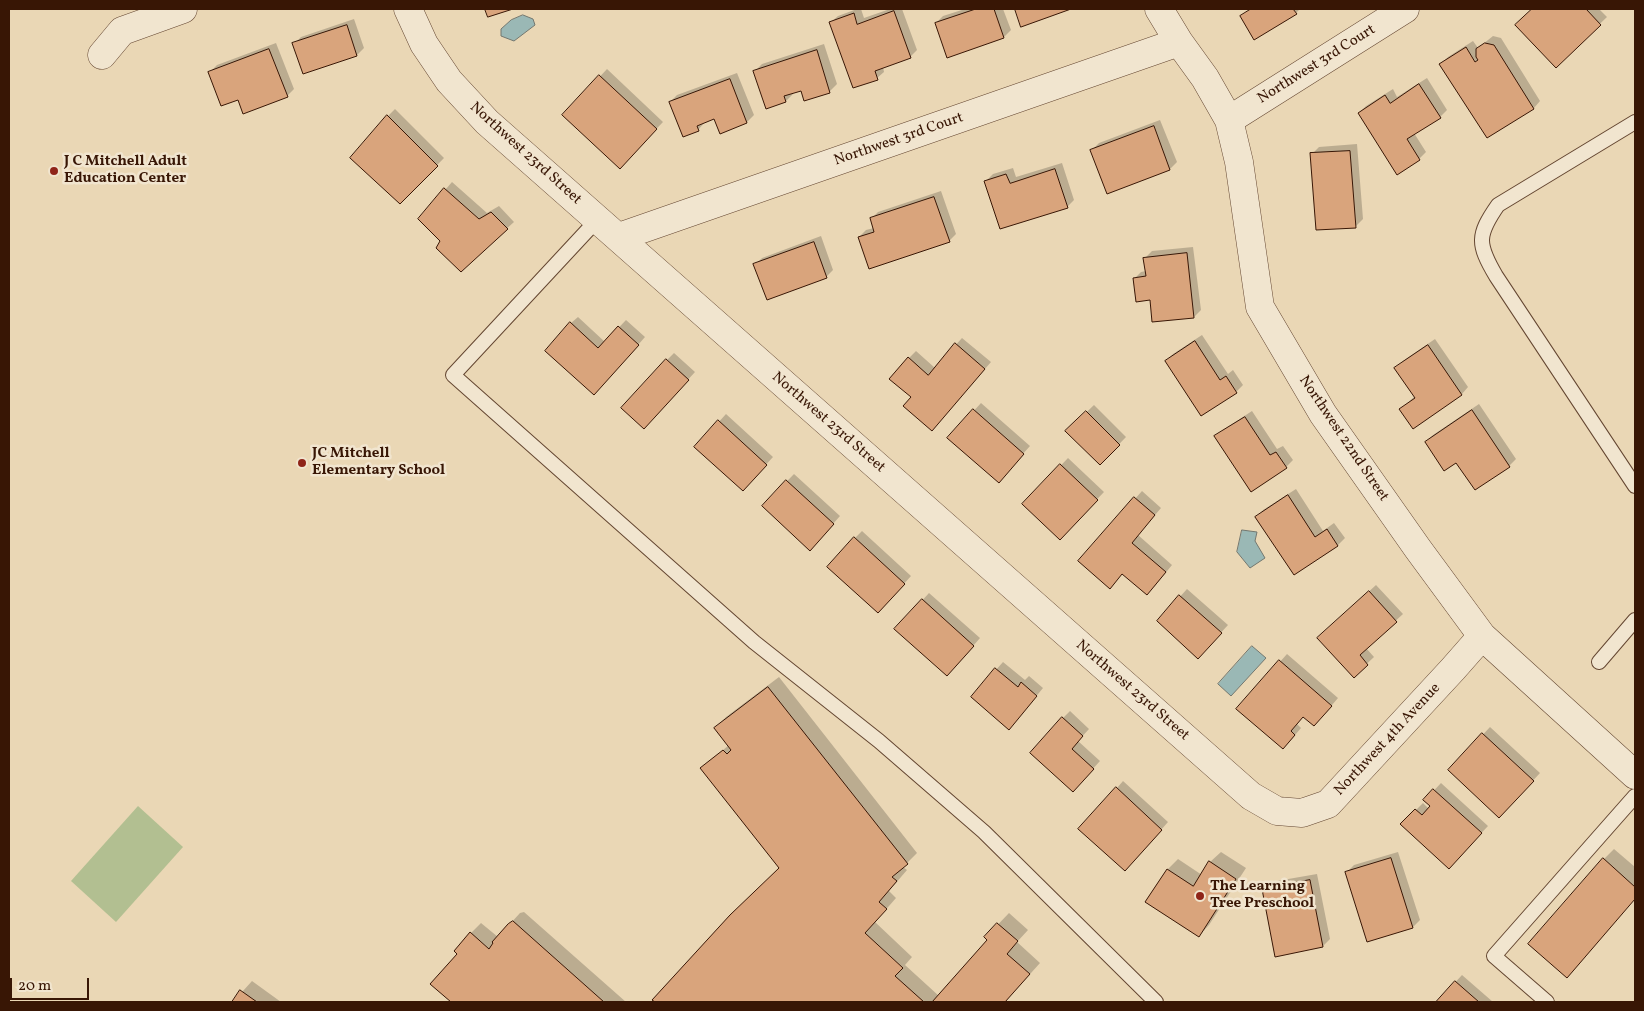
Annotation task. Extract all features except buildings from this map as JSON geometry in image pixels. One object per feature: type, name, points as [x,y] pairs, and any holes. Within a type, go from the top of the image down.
[{"type":"street","points":[[102,55],[122,31],[183,9]]},
{"type":"street","name":"Northwest 23rd Street","points":[[408,9],[424,44],[449,81],[487,122],[1251,796],[1277,811]]},
{"type":"street","name":"Northwest 22nd Street","points":[[1159,9],[1179,42],[1205,78],[1229,120],[1238,162],[1260,307],[1323,414],[1482,636],[1635,775]]},
{"type":"street","name":"Northwest 3rd Court","points":[[1229,120],[1405,9]]},
{"type":"street","name":"Northwest 3rd Court","points":[[619,237],[1179,42]]},
{"type":"street","name":"Northwest 4th Avenue","points":[[1277,811],[1302,813],[1328,804],[1482,636]]},
{"type":"lane","points":[[1635,122],[1498,205],[1485,223],[1481,242],[1484,257],[1635,486]]},
{"type":"lane","points":[[598,219],[453,375],[754,642],[879,740],[984,832],[1156,1002]]},
{"type":"lane","points":[[1599,662],[1635,620]]},
{"type":"lane","points":[[1547,1002],[1494,956],[1635,796]]},
{"type":"green space","points":[[138,806],[183,847],[116,922],[71,881]]},
{"type":"water","points":[[523,15],[533,19],[535,25],[514,41],[501,36],[501,29],[511,20]]},
{"type":"water","points":[[1242,530],[1257,532],[1255,541],[1265,558],[1250,568],[1237,552]]},
{"type":"water","points":[[1252,646],[1266,658],[1231,696],[1218,684]]},
{"type":"place","name":"J C Mitchell Adult Education Center","points":[[54,171]]},
{"type":"place","name":"JC Mitchell Elementary School","points":[[302,463]]},
{"type":"place","name":"The Learning Tree Preschool","points":[[1200,896]]}]
